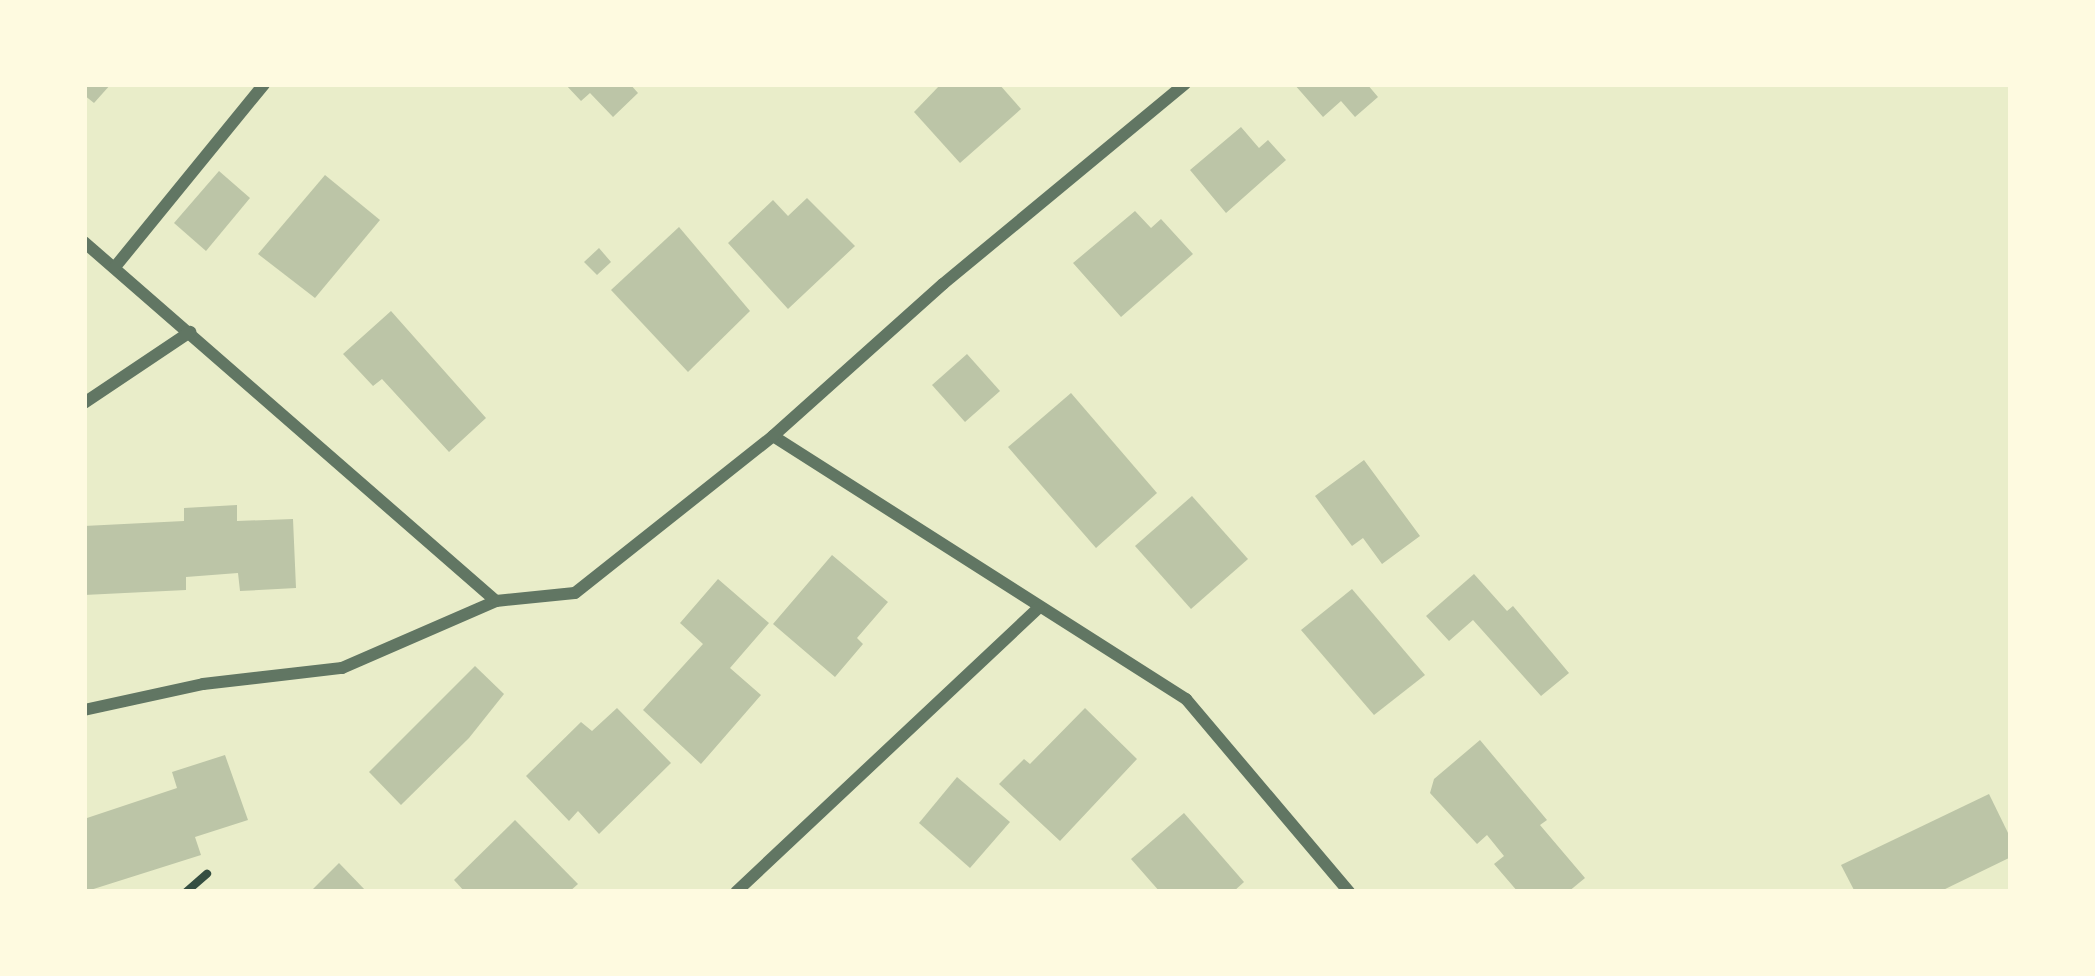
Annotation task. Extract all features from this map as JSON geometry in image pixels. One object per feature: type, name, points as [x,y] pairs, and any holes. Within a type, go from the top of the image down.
[{"type":"street","points":[[115,267],[264,84]]},
{"type":"street","points":[[84,710],[203,684],[342,668],[496,601],[575,593],[773,436],[943,284],[1185,84]]},
{"type":"street","points":[[84,242],[496,601]]},
{"type":"street","points":[[84,403],[190,332]]},
{"type":"street","points":[[773,436],[1186,699],[1348,892]]},
{"type":"street","points":[[736,892],[1038,608]]},
{"type":"path","points":[[185,892],[207,874]]},
{"type":"building","points":[[84,84],[111,84],[94,103],[84,95]]},
{"type":"building","points":[[565,84],[630,84],[638,93],[613,117],[590,93],[581,101]]},
{"type":"building","points":[[941,84],[999,84],[1021,109],[960,163],[914,112]]},
{"type":"building","points":[[1294,84],[1367,84],[1378,97],[1355,117],[1341,101],[1323,117]]},
{"type":"building","points":[[1241,127],[1259,148],[1268,140],[1286,160],[1226,213],[1190,170]]},
{"type":"building","points":[[219,171],[250,198],[206,251],[174,223]]},
{"type":"building","points":[[325,175],[380,220],[315,298],[258,254]]},
{"type":"building","points":[[807,198],[855,246],[788,309],[728,243],[773,200],[788,216]]},
{"type":"building","points":[[1135,211],[1151,228],[1161,219],[1193,254],[1121,317],[1073,263]]},
{"type":"building","points":[[679,227],[750,311],[688,372],[611,290]]},
{"type":"building","points":[[599,248],[611,262],[597,275],[584,262]]},
{"type":"building","points":[[391,311],[486,418],[449,452],[382,379],[373,386],[343,354]]},
{"type":"building","points":[[967,354],[1000,391],[965,422],[932,385]]},
{"type":"building","points":[[1071,393],[1157,493],[1096,548],[1008,447]]},
{"type":"building","points":[[1364,460],[1420,536],[1382,564],[1363,538],[1352,546],[1315,496]]},
{"type":"building","points":[[1192,496],[1248,559],[1191,609],[1135,546]]},
{"type":"building","points":[[237,505],[237,521],[293,519],[296,588],[240,591],[238,573],[186,577],[186,590],[84,595],[84,526],[184,521],[184,508]]},
{"type":"building","points":[[832,555],[888,602],[857,638],[863,644],[835,677],[773,624]]},
{"type":"building","points":[[1474,574],[1507,611],[1513,606],[1569,673],[1541,696],[1473,620],[1449,641],[1426,616]]},
{"type":"building","points":[[718,579],[769,623],[730,668],[761,695],[701,764],[643,710],[703,644],[680,623]]},
{"type":"building","points":[[1352,589],[1425,675],[1374,715],[1301,630]]},
{"type":"building","points":[[475,666],[504,694],[469,738],[401,805],[369,772]]},
{"type":"building","points":[[617,708],[671,763],[599,834],[578,811],[569,821],[526,776],[581,722],[592,731]]},
{"type":"building","points":[[1085,708],[1137,759],[1060,841],[999,784],[1024,759],[1030,764]]},
{"type":"building","points":[[1480,740],[1547,820],[1540,825],[1585,878],[1568,892],[1518,892],[1494,864],[1504,856],[1487,835],[1477,844],[1430,793],[1434,779]]},
{"type":"building","points":[[225,755],[248,820],[195,837],[201,855],[84,892],[84,819],[177,788],[172,772]]},
{"type":"building","points":[[957,777],[1010,822],[970,868],[919,823]]},
{"type":"building","points":[[1989,794],[2011,839],[2011,857],[1939,892],[1855,892],[1841,865]]},
{"type":"building","points":[[1184,813],[1244,882],[1233,892],[1160,892],[1131,859]]},
{"type":"building","points":[[515,820],[578,884],[569,892],[465,892],[454,880]]},
{"type":"building","points":[[339,863],[367,892],[310,892]]}]
